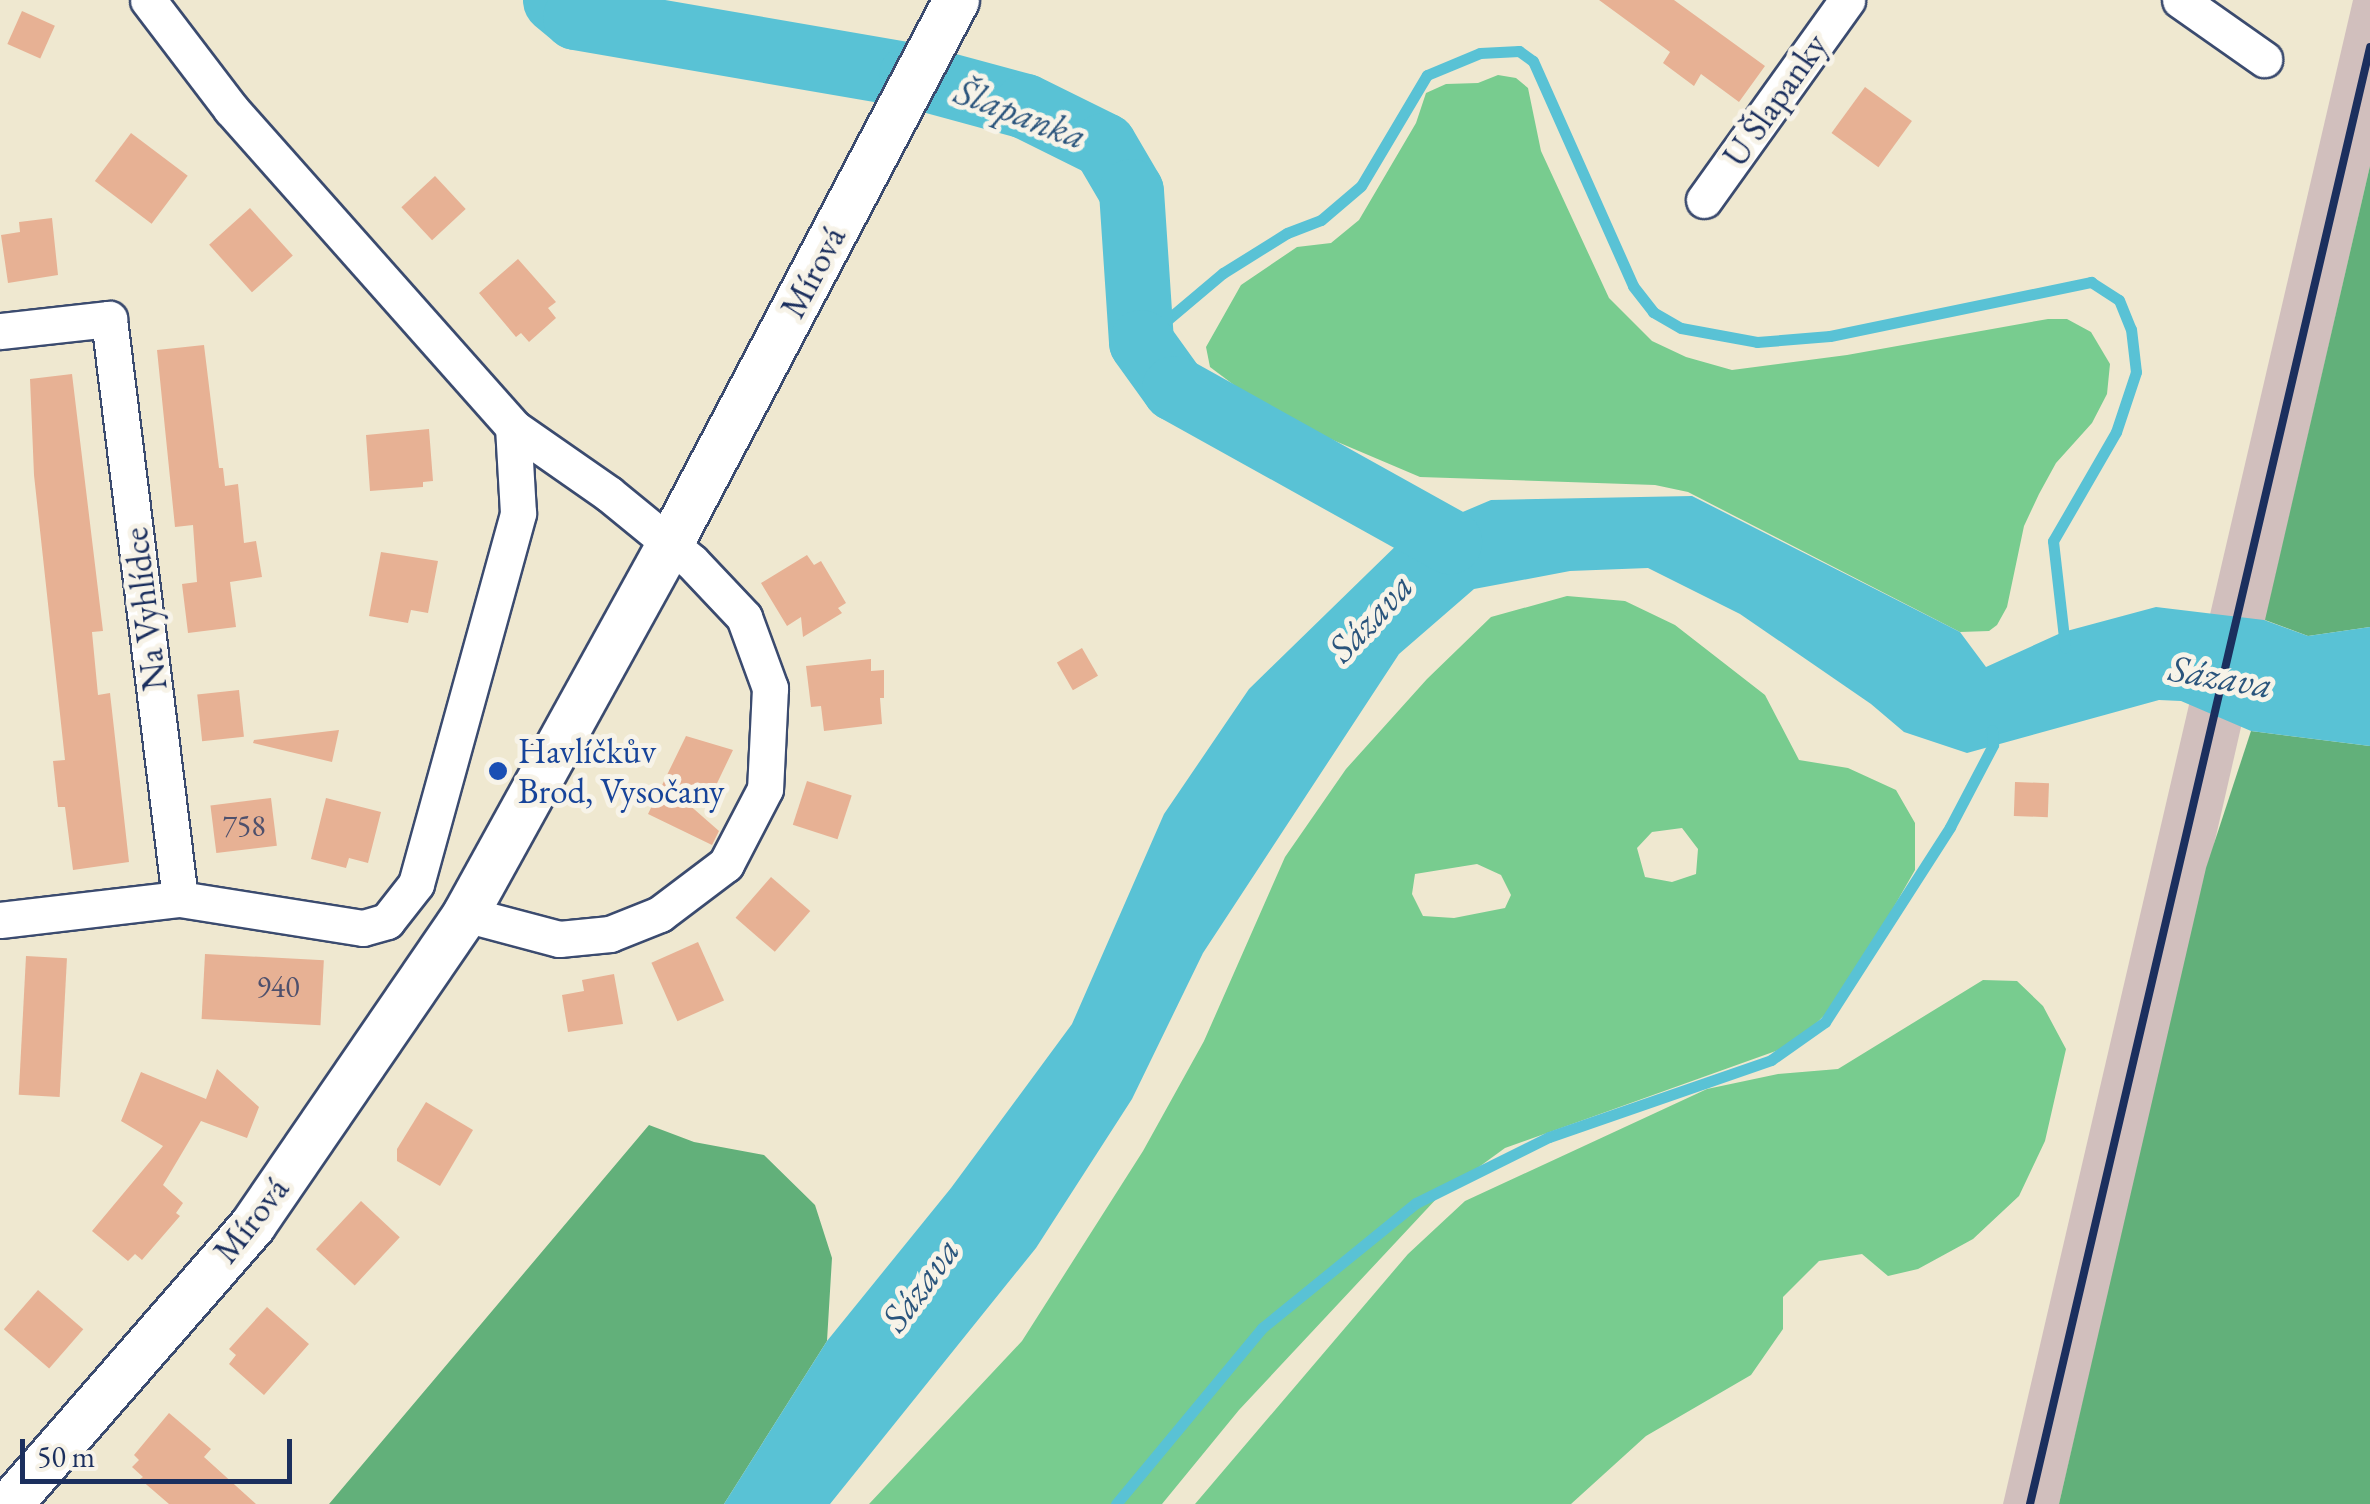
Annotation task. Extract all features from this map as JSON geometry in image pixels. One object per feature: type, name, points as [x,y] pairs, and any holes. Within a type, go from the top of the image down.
[{"type":"street","points":[[148,0],[231,109],[513,427],[609,494],[669,544],[744,617],[770,688],[765,789],[726,864],[660,914],[610,934],[560,939],[465,914]]},
{"type":"street","name":"Mírová","points":[[8,1504],[253,1224],[465,914],[669,544],[956,0]]},
{"type":"street","name":"U Šlapanky","points":[[1704,200],[1846,0]]},
{"type":"street","points":[[2180,0],[2264,59]]},
{"type":"street","name":"Na Vyhlídce","points":[[0,331],[109,319],[180,900]]},
{"type":"street","points":[[0,920],[180,900],[362,928],[388,921],[416,884],[518,513],[513,427]]},
{"type":"shaded area","points":[[2353,0],[2370,0],[2370,166],[2182,984],[2059,1504],[2003,1504]]},
{"type":"green space","points":[[1498,75],[1516,78],[1528,88],[1541,151],[1609,298],[1652,341],[1686,357],[1732,370],[1847,355],[2048,319],[2067,319],[2091,332],[2110,364],[2107,394],[2092,423],[2056,463],[2039,494],[2024,526],[2007,607],[1997,625],[1989,631],[1960,632],[1688,492],[1655,485],[1420,477],[1274,415],[1210,367],[1206,347],[1241,285],[1297,247],[1331,243],[1359,220],[1416,123],[1426,93],[1446,84],[1478,83]]},
{"type":"green space","points":[[2370,166],[2370,627],[2308,636],[2265,620]]},
{"type":"green space","points":[[1567,596],[1625,601],[1675,625],[1765,695],[1799,760],[1848,768],[1896,790],[1915,823],[1915,870],[1841,999],[1795,1044],[1505,1148],[1439,1196],[1239,1410],[1162,1504],[869,1504],[1022,1341],[1143,1151],[1204,1041],[1285,857],[1346,769],[1427,679],[1491,617]],"holes":[[[1682,828],[1698,849],[1696,874],[1672,882],[1645,877],[1637,848],[1652,832]],[[1477,864],[1501,875],[1511,895],[1505,908],[1454,918],[1423,916],[1412,894],[1415,874]]]},
{"type":"green space","points":[[2251,731],[2370,746],[2370,1504],[2059,1504],[2206,868]]},
{"type":"green space","points":[[1983,980],[2017,981],[2043,1006],[2066,1049],[2045,1141],[2019,1196],[1973,1239],[1918,1269],[1888,1276],[1862,1254],[1819,1261],[1783,1297],[1783,1329],[1751,1375],[1646,1436],[1571,1504],[1195,1504],[1408,1254],[1465,1201],[1707,1089],[1778,1074],[1838,1069]]},
{"type":"green space","points":[[649,1125],[694,1142],[764,1155],[815,1205],[832,1258],[827,1341],[724,1504],[329,1504]]},
{"type":"water","name":"Sázava","points":[[1692,496],[1960,632],[1986,667],[2063,632],[2156,607],[2264,620],[2308,636],[2370,627],[2370,746],[2251,731],[2181,701],[2159,700],[1967,753],[1904,732],[1871,704],[1740,614],[1648,568],[1570,571],[1474,589],[1399,654],[1203,953],[1132,1099],[1036,1248],[830,1504],[724,1504],[827,1341],[951,1188],[1072,1024],[1164,814],[1249,689],[1406,536],[1491,500]]},
{"type":"building","points":[[1599,0],[1674,0],[1765,66],[1739,102],[1701,74],[1694,86],[1663,63],[1670,52]]},
{"type":"building","points":[[22,11],[55,26],[40,59],[7,44]]},
{"type":"building","points":[[1865,87],[1912,121],[1878,167],[1831,133]]},
{"type":"building","points":[[131,133],[188,176],[152,224],[95,181]]},
{"type":"building","points":[[435,176],[466,209],[432,240],[401,207]]},
{"type":"building","points":[[250,208],[293,256],[252,292],[209,245]]},
{"type":"building","points":[[52,218],[58,275],[8,283],[1,235],[20,232],[19,222]]},
{"type":"building","points":[[518,259],[556,302],[548,308],[556,318],[529,342],[521,333],[516,337],[479,293]]},
{"type":"building","points":[[204,345],[219,468],[223,468],[225,486],[238,484],[244,543],[256,541],[262,577],[230,582],[236,627],[188,633],[182,584],[197,582],[193,525],[175,527],[157,350]]},
{"type":"building","points":[[72,374],[103,631],[92,632],[98,695],[110,693],[129,862],[73,870],[65,807],[58,807],[53,761],[65,760],[34,475],[30,379]]},
{"type":"building","points":[[429,429],[433,481],[423,482],[423,487],[370,491],[366,435]]},
{"type":"building","points":[[381,552],[438,561],[428,613],[411,610],[408,623],[369,616]]},
{"type":"building","points":[[807,555],[814,565],[821,561],[846,603],[838,608],[842,613],[803,637],[801,617],[787,626],[761,583]]},
{"type":"building","points":[[1082,648],[1098,676],[1073,690],[1057,662]]},
{"type":"building","points":[[871,659],[871,671],[884,670],[882,724],[824,731],[821,706],[811,707],[806,666]]},
{"type":"building","points":[[239,690],[244,737],[202,741],[197,694]]},
{"type":"building","points":[[339,730],[332,762],[253,743],[254,740]]},
{"type":"building","points":[[686,736],[733,750],[709,800],[670,788],[719,831],[712,845],[648,814]]},
{"type":"building","points":[[807,781],[852,796],[837,839],[793,825]]},
{"type":"building","points":[[2015,782],[2049,783],[2048,817],[2014,816]]},
{"type":"building","points":[[271,798],[277,846],[216,853],[210,805]]},
{"type":"building","points":[[326,798],[381,812],[368,863],[349,858],[346,868],[311,859]]},
{"type":"building","points":[[771,877],[810,911],[775,952],[736,918]]},
{"type":"building","points":[[698,942],[724,1000],[677,1021],[651,963]]},
{"type":"building","points":[[205,954],[324,960],[320,1025],[202,1019]]},
{"type":"building","points":[[26,956],[67,958],[60,1097],[19,1095]]},
{"type":"building","points":[[614,974],[623,1024],[568,1032],[562,995],[584,991],[582,980]]},
{"type":"building","points":[[217,1069],[259,1107],[247,1138],[201,1121],[163,1185],[183,1203],[176,1213],[180,1216],[142,1260],[135,1254],[128,1261],[92,1231],[163,1146],[121,1121],[141,1072],[206,1099]]},
{"type":"building","points":[[426,1102],[473,1130],[440,1186],[397,1161],[397,1149]]},
{"type":"building","points":[[361,1201],[400,1237],[355,1285],[316,1249]]},
{"type":"building","points":[[38,1290],[83,1329],[49,1369],[4,1329]]},
{"type":"building","points":[[267,1307],[309,1344],[264,1395],[229,1364],[236,1355],[229,1349]]},
{"type":"building","points":[[169,1413],[211,1449],[204,1457],[256,1504],[169,1504],[140,1479],[143,1477],[132,1467],[139,1460],[134,1455]]},
{"type":"waterway","name":"Šlapanka","points":[[555,0],[575,17],[911,75],[1025,106],[1104,145],[1131,191],[1141,342],[1174,388],[1449,541]]},
{"type":"waterway","points":[[1141,342],[1223,273],[1287,233],[1321,220],[1361,186],[1427,75],[1480,53],[1519,51],[1533,61],[1633,286],[1653,312],[1681,328],[1757,342],[1830,336],[2091,282],[2119,300],[2131,329],[2136,372],[2116,432],[2053,541],[2065,647]]},
{"type":"waterway","points":[[1116,1504],[1262,1328],[1416,1203],[1549,1137],[1771,1060],[1825,1022],[1950,827],[1993,745],[1992,730]]},
{"type":"railway","points":[[2030,1504],[2370,47]]},
{"type":"place","name":"Havlíčkův Brod, Vysočany","points":[[498,771]]}]
